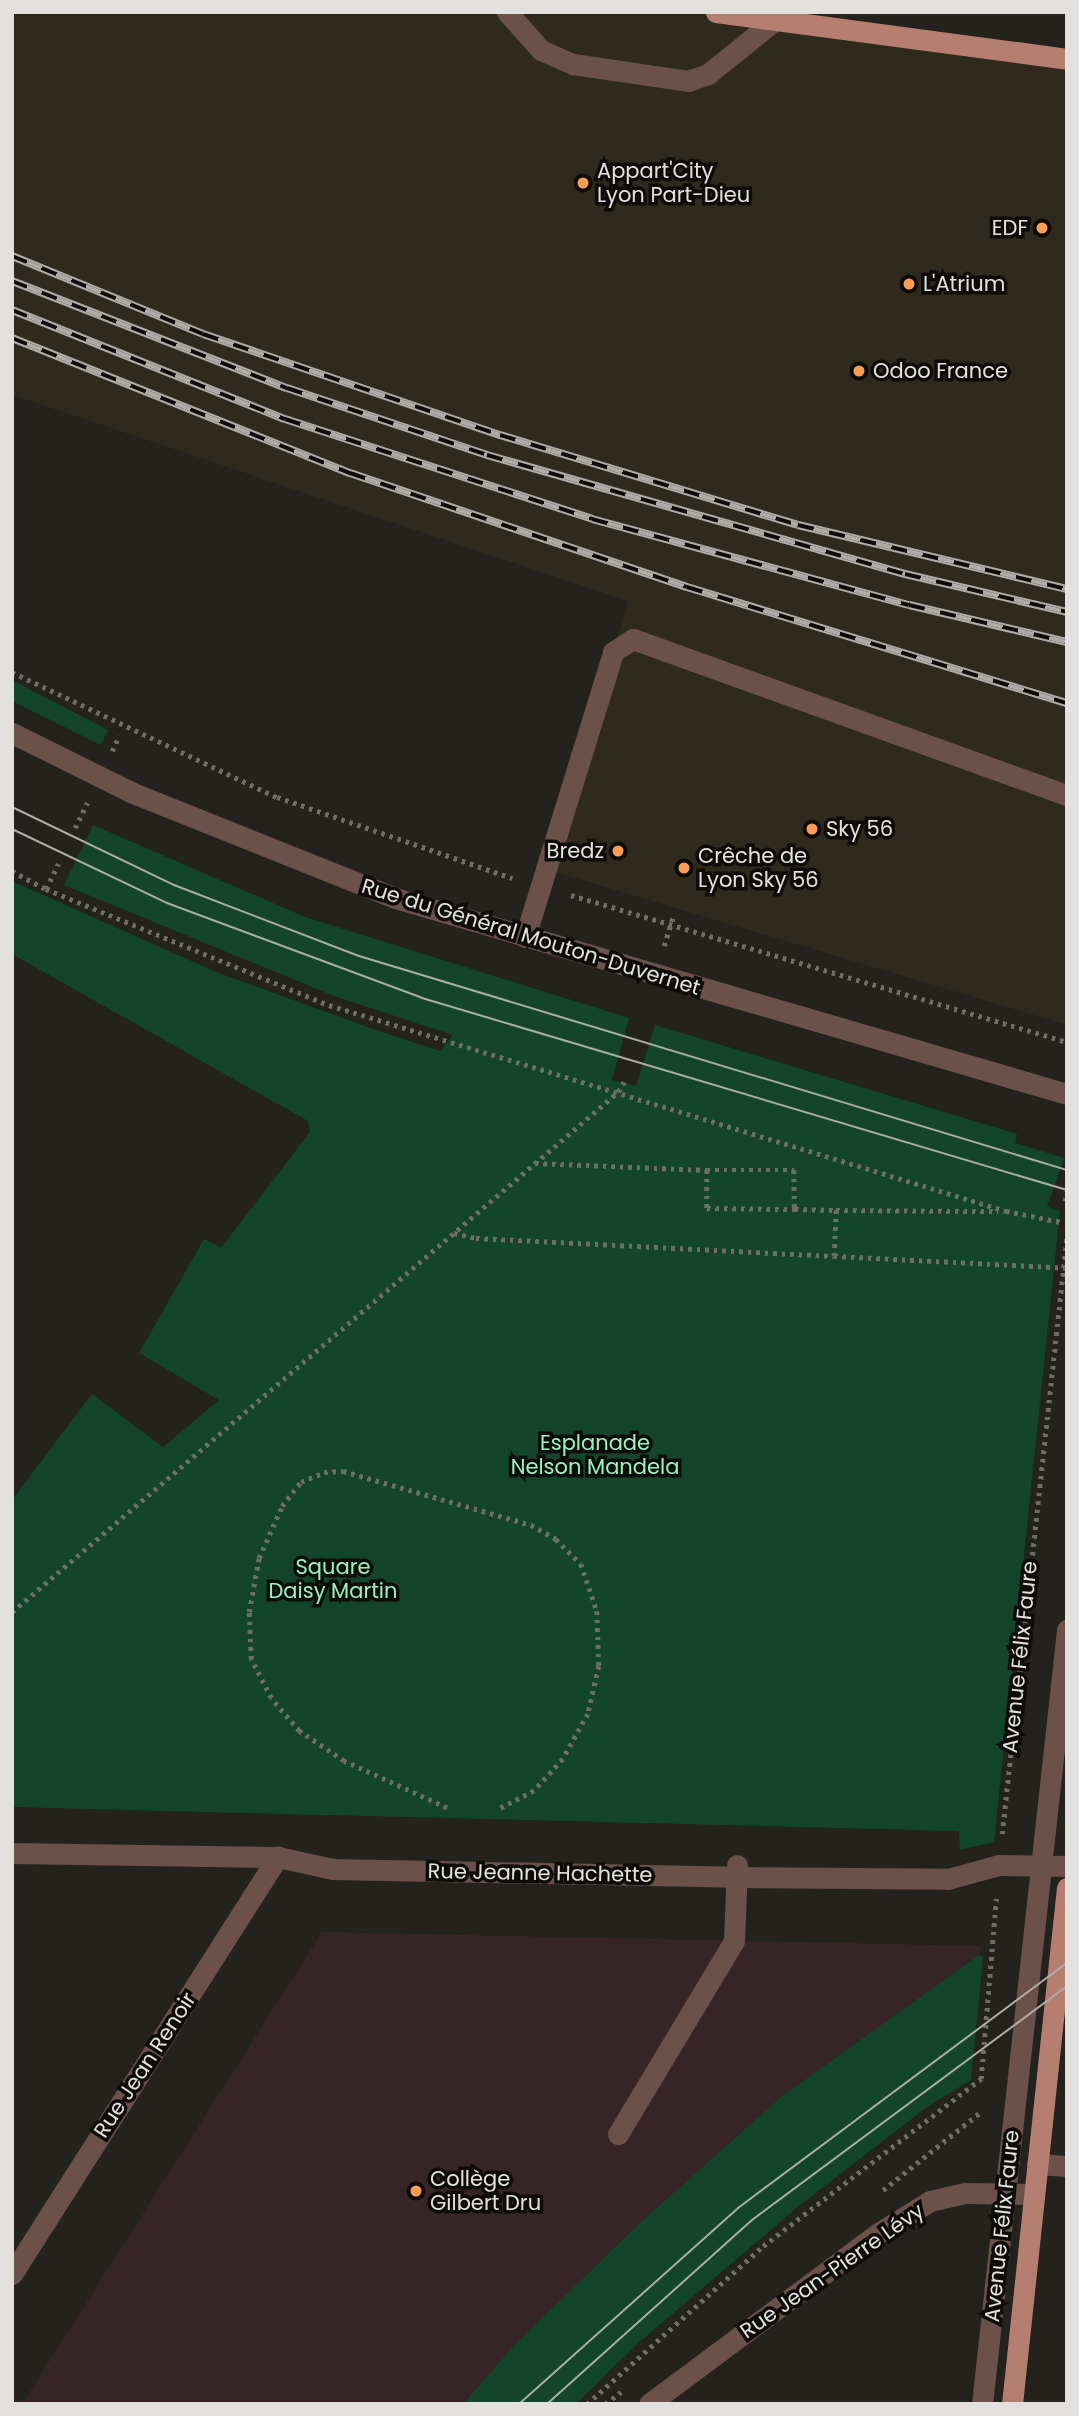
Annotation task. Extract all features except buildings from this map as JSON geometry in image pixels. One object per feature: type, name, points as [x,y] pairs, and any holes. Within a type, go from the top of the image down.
[{"type":"main road","points":[[716,12],[1067,59]]},
{"type":"main road","name":"Avenue Félix Faure","points":[[1012,2404],[1067,1888]]},
{"type":"street","points":[[507,12],[541,50],[573,64],[688,81],[708,74],[775,20]]},
{"type":"street","points":[[525,937],[614,652],[633,639],[1067,795]]},
{"type":"street","name":"Rue du Général Mouton-Duvernet","points":[[12,733],[99,778],[258,847],[395,898],[1067,1094]]},
{"type":"street","name":"Avenue Félix Faure","points":[[982,2404],[1067,1630]]},
{"type":"street","name":"Rue Jeanne Hachette","points":[[12,1853],[278,1857],[333,1869],[736,1870],[948,1879],[999,1865],[1067,1866]]},
{"type":"street","name":"Rue Jean Renoir","points":[[12,2274],[278,1857]]},
{"type":"street","points":[[618,2134],[734,1941],[736,1870]]},
{"type":"street","points":[[1037,2164],[1067,2166]]},
{"type":"street","name":"Rue Jean-Pierre Lévy","points":[[649,2404],[902,2216],[930,2201],[966,2193],[1034,2194]]},
{"type":"path","points":[[112,752],[119,736]]},
{"type":"path","points":[[75,828],[89,800]]},
{"type":"path","points":[[46,889],[58,864]]},
{"type":"path","points":[[12,871],[46,889],[329,1005],[1006,1212],[1061,1222]]},
{"type":"path","points":[[663,948],[673,916]]},
{"type":"path","points":[[12,1612],[618,1093],[624,1083]]},
{"type":"path","points":[[534,1163],[707,1170],[794,1170],[795,1209]]},
{"type":"path","points":[[707,1170],[706,1208],[1006,1212]]},
{"type":"path","points":[[1065,1201],[1067,1191]]},
{"type":"path","points":[[834,1256],[836,1210]]},
{"type":"path","points":[[453,1233],[476,1238],[1064,1268]]},
{"type":"path","name":"Avenue Félix Faure","points":[[587,2404],[763,2246],[981,2079],[999,1865],[1067,1235]]},
{"type":"path","points":[[447,1808],[344,1761],[299,1731],[271,1698],[251,1659],[249,1612],[259,1558],[282,1506],[301,1482],[324,1472],[343,1471],[531,1525],[556,1539],[581,1564],[597,1611],[599,1666],[588,1714],[563,1759],[534,1791],[499,1809]]},
{"type":"shaded area","points":[[12,12],[793,12],[1067,55],[1067,1025],[552,871],[628,601],[12,395]]},
{"type":"shaded area","name":"Collège Gilbert Dru","points":[[322,1932],[980,1946],[979,1955],[782,2096],[643,2220],[515,2344],[463,2404],[22,2404]]},
{"type":"green space","points":[[12,680],[108,730],[101,745],[12,701]]},
{"type":"green space","name":"Esplanade Nelson Mandela","points":[[93,825],[305,917],[629,1018],[612,1080],[636,1086],[655,1025],[1017,1134],[1015,1143],[1064,1158],[1047,1206],[1060,1211],[994,1842],[960,1850],[959,1831],[12,1807],[12,1500],[92,1394],[163,1447],[219,1400],[139,1353],[204,1239],[221,1248],[310,1132],[308,1121],[12,954],[12,881],[216,972],[373,1029],[440,1051],[453,1035],[334,996],[64,885]]},
{"type":"green space","points":[[979,1955],[983,1957],[971,2080],[927,2107],[800,2205],[636,2345],[576,2404],[463,2404],[515,2344],[643,2220],[782,2096]]},
{"type":"tram line","points":[[12,807],[174,885],[359,956],[1067,1170]]},
{"type":"tram line","points":[[12,829],[167,903],[422,998],[1067,1190]]},
{"type":"tram line","points":[[519,2404],[738,2208],[1067,1963]]},
{"type":"tram line","points":[[547,2404],[752,2220],[1067,1986]]},
{"type":"railway","points":[[12,256],[203,334],[500,435],[798,525],[1067,589]]},
{"type":"railway","points":[[12,281],[287,388],[487,455],[905,574],[1067,612]]},
{"type":"railway","points":[[12,310],[285,419],[592,519],[909,605],[1067,642]]},
{"type":"railway","points":[[12,338],[350,473],[687,587],[1067,703]]},
{"type":"place","name":"Appart'City Lyon Part-Dieu","points":[[583,183]]},
{"type":"place","name":"EDF","points":[[1042,228]]},
{"type":"place","name":"L'Atrium","points":[[909,284]]},
{"type":"place","name":"Odoo France","points":[[859,371]]},
{"type":"place","name":"Sky 56","points":[[812,829]]},
{"type":"place","name":"Bredz","points":[[618,851]]},
{"type":"place","name":"Crêche de Lyon Sky 56","points":[[684,868]]},
{"type":"place","name":"Collège Gilbert Dru","points":[[416,2191]]},
{"type":"park label","name":"Square Daisy Martin","points":[[333,1579]]}]
